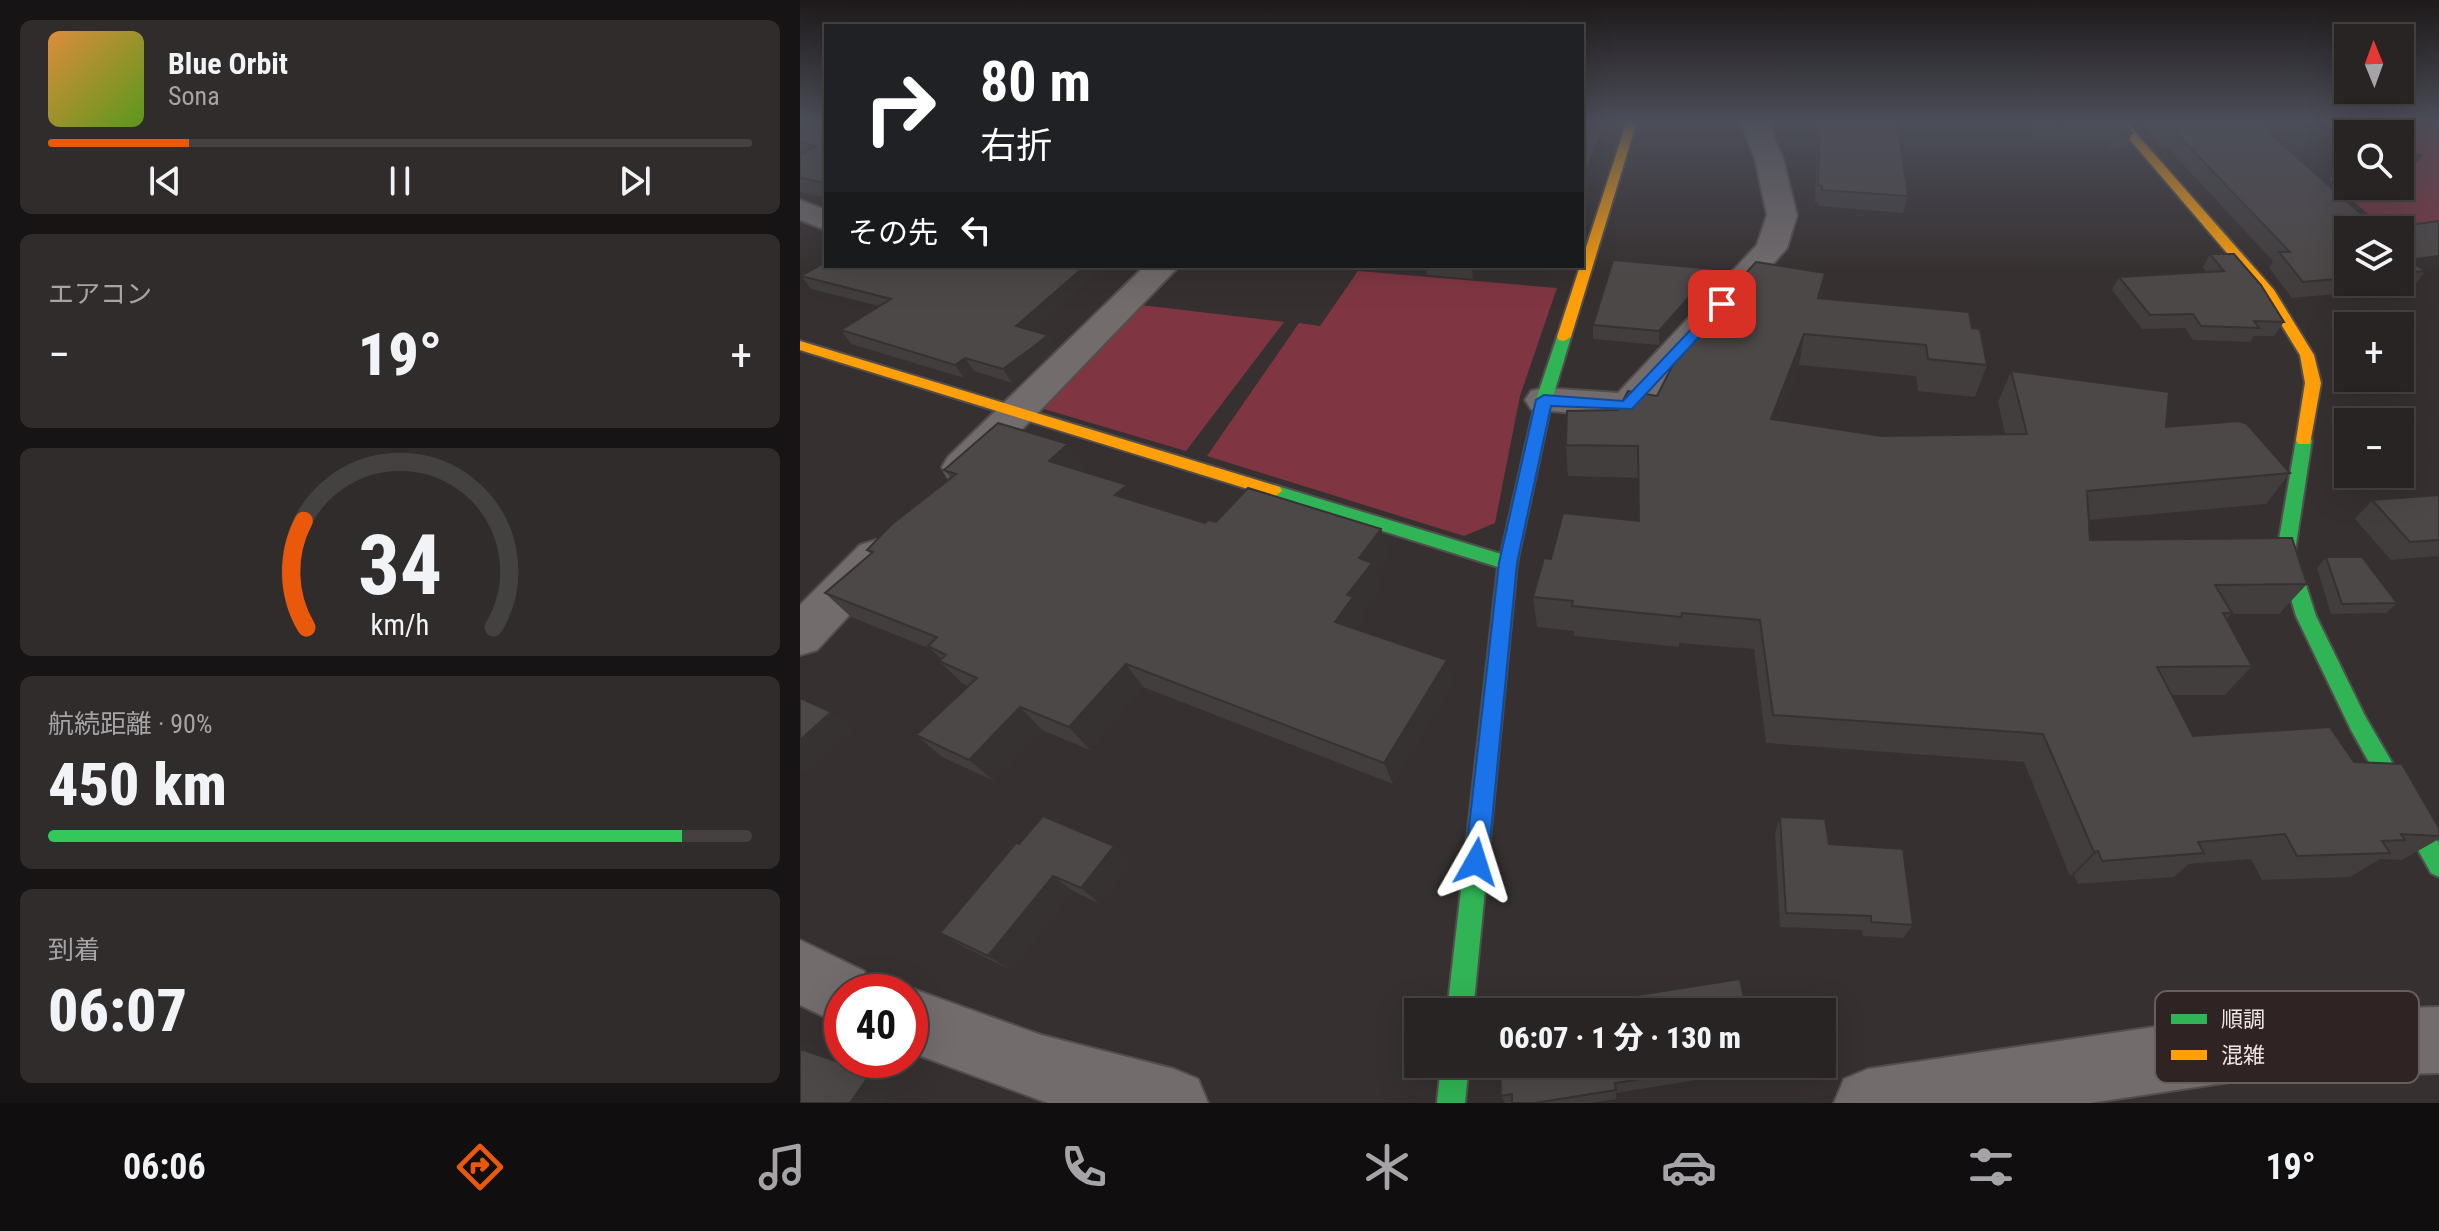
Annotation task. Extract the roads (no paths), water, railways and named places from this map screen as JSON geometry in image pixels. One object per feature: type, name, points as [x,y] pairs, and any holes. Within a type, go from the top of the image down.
[{"type":"street","points":[[1461,998],[1508,563],[1544,400],[1616,172]]},
{"type":"street","points":[[1544,400],[1627,406],[1772,248],[1782,215],[1772,172]]},
{"type":"street","points":[[2164,172],[2269,293],[2307,355],[2313,383],[2286,551],[2306,616],[2358,723],[2439,865]]},
{"type":"street","points":[[800,209],[824,220]]},
{"type":"street","points":[[933,497],[1161,268]]},
{"type":"street","points":[[800,345],[1508,563]]},
{"type":"street","points":[[800,636],[899,532]]},
{"type":"street","points":[[800,971],[824,984]]},
{"type":"street","points":[[928,1027],[1041,1068],[1174,1103]]},
{"type":"street","points":[[2419,1041],[2439,1040]]},
{"type":"street","points":[[1868,1103],[2155,1060]]},
{"type":"street","points":[[1451,1103],[1454,1078]]}]
